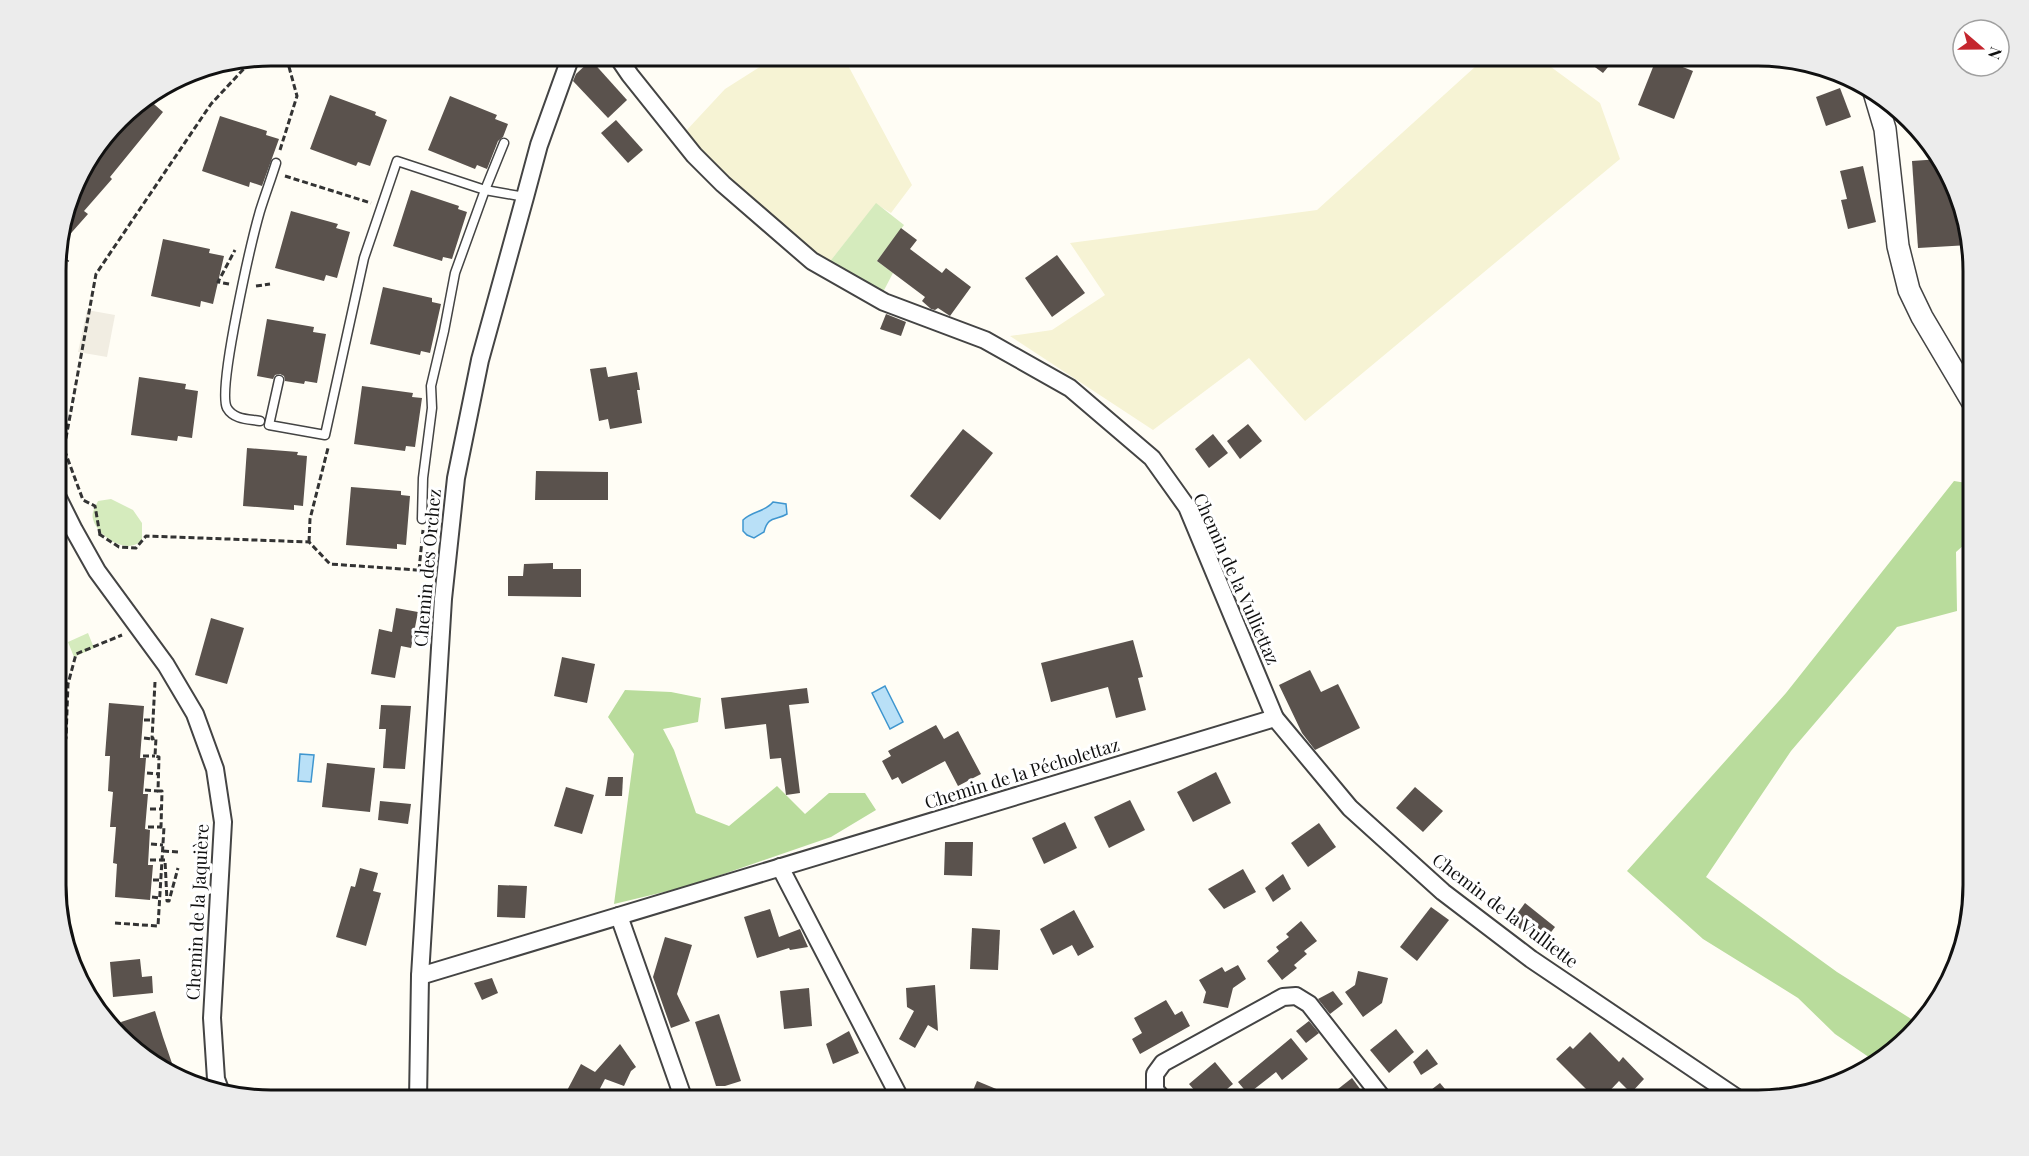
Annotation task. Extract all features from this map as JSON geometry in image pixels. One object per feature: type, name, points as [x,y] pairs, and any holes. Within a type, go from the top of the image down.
[{"type":"street","name":"Chemin des Orchez","points":[[418,1090],[420,976],[444,581],[450,517],[480,360],[539,145],[567,66]]},
{"type":"street","name":"Chemin de la Vulliettaz","points":[[624,66],[694,155],[723,184],[812,261],[884,302],[985,340],[1070,388],[1152,458],[1187,507],[1275,718]]},
{"type":"street","points":[[1878,104],[1885,129],[1898,246],[1909,290],[1963,387]]},
{"type":"street","name":"Chemin de la Jaquière","points":[[66,514],[97,570],[166,665],[195,714],[215,769],[223,822],[212,1018],[217,1083]]},
{"type":"street","name":"Chemin de la Pécholettaz","points":[[420,976],[1275,718]]},
{"type":"street","name":"Chemin de la Vulliette","points":[[1275,718],[1350,808],[1443,892],[1530,959],[1725,1090]]},
{"type":"street","points":[[780,867],[896,1090]]},
{"type":"street","points":[[619,916],[680,1090]]},
{"type":"street","points":[[1155,1090],[1155,1074],[1163,1063],[1283,997],[1296,996],[1309,1004],[1376,1090]]},
{"type":"lane","points":[[422,519],[423,478],[432,408],[431,386],[455,273],[504,143]]},
{"type":"lane","points":[[279,380],[269,425],[325,435],[364,258],[397,161],[485,190],[525,197]]},
{"type":"lane","points":[[260,421],[235,417],[228,409],[224,399],[228,360],[243,287],[260,213],[275,168]]},
{"type":"path","points":[[289,66],[297,96],[275,168],[381,206]]},
{"type":"path","points":[[66,439],[96,274],[211,104],[245,68]]},
{"type":"path","points":[[255,286],[270,284]]},
{"type":"path","points":[[309,542],[310,519],[329,445],[325,435]]},
{"type":"path","points":[[66,456],[82,500],[95,506],[100,534]]},
{"type":"path","points":[[419,570],[422,519]]},
{"type":"path","points":[[74,530],[100,534],[119,547],[136,548],[146,536],[309,542],[330,564],[436,571]]},
{"type":"path","points":[[66,738],[68,684],[76,654],[124,634],[122,632],[131,617]]},
{"type":"path","points":[[152,739],[155,682]]},
{"type":"path","points":[[144,720],[153,720]]},
{"type":"path","points":[[144,738],[156,738],[156,756],[159,757],[158,791]]},
{"type":"path","points":[[142,756],[156,756]]},
{"type":"path","points":[[147,773],[159,774]]},
{"type":"path","points":[[115,923],[158,926],[164,827],[161,827],[162,791],[145,790]]},
{"type":"path","points":[[150,809],[161,810]]},
{"type":"path","points":[[148,827],[161,827]]},
{"type":"path","points":[[151,844],[163,845]]},
{"type":"path","points":[[163,851],[178,852]]},
{"type":"path","points":[[150,860],[165,860],[167,901],[169,901],[178,868]]},
{"type":"path","points":[[153,880],[161,880]]},
{"type":"path","points":[[152,897],[160,898]]},
{"type":"shaded area","points":[[761,66],[848,66],[912,185],[891,213],[876,204],[828,264],[814,256],[706,156],[685,132],[725,89]]},
{"type":"shaded area","points":[[1476,66],[1550,66],[1600,103],[1620,159],[1305,421],[1249,358],[1153,430],[1010,336],[1052,330],[1105,295],[1070,243],[1317,210]]},
{"type":"shaded area","points":[[87,310],[115,315],[107,357],[78,352]]},
{"type":"green space","points":[[876,203],[904,225],[877,261],[893,273],[882,294],[828,264]]},
{"type":"green space","points":[[1954,481],[1963,482],[1963,546],[1956,552],[1957,611],[1897,627],[1791,751],[1706,877],[1837,972],[1912,1020],[1883,1048],[1869,1057],[1835,1034],[1798,998],[1703,939],[1627,871],[1786,693]]},
{"type":"green space","points":[[111,499],[133,510],[142,523],[142,539],[137,544],[128,546],[115,543],[103,535],[95,524],[93,514],[98,501]]},
{"type":"green space","points":[[88,633],[94,648],[74,657],[68,642]]},
{"type":"green space","points":[[625,690],[671,692],[701,698],[698,722],[663,729],[674,750],[696,813],[729,826],[777,786],[805,814],[829,793],[865,793],[876,810],[831,837],[689,886],[614,904],[634,754],[608,717]]},
{"type":"water","points":[[773,502],[786,504],[787,514],[770,521],[764,532],[754,538],[747,535],[743,531],[743,520]]},
{"type":"water","points":[[885,686],[903,722],[890,729],[872,693]]},
{"type":"water","points":[[300,754],[314,755],[311,782],[298,781]]},
{"type":"building","points":[[585,66],[596,66],[627,100],[608,118],[573,81],[576,74]]},
{"type":"building","points":[[1594,66],[1609,66],[1603,73]]},
{"type":"building","points":[[1653,66],[1680,66],[1693,71],[1674,119],[1638,105]]},
{"type":"building","points":[[1840,88],[1851,117],[1826,126],[1816,97]]},
{"type":"building","points":[[330,95],[376,112],[375,115],[387,120],[370,166],[358,162],[356,166],[310,149]]},
{"type":"building","points":[[450,96],[497,115],[495,119],[508,124],[503,137],[498,141],[487,169],[477,165],[475,169],[428,150]]},
{"type":"building","points":[[153,104],[163,112],[110,177],[112,179],[84,211],[88,214],[70,235],[77,205],[93,168],[126,126]]},
{"type":"building","points":[[220,116],[267,131],[266,135],[279,139],[262,186],[250,182],[249,187],[202,171]]},
{"type":"building","points":[[616,120],[643,150],[628,163],[601,133]]},
{"type":"building","points":[[1930,160],[1936,168],[1956,218],[1961,245],[1918,248],[1912,161]]},
{"type":"building","points":[[1863,166],[1876,222],[1848,229],[1841,200],[1847,199],[1840,171]]},
{"type":"building","points":[[411,190],[459,206],[458,209],[467,212],[452,259],[443,257],[442,261],[393,246]]},
{"type":"building","points":[[291,211],[338,224],[336,228],[350,232],[337,278],[326,275],[324,281],[275,268]]},
{"type":"building","points":[[901,228],[917,240],[910,249],[942,273],[946,268],[971,287],[950,316],[938,308],[931,309],[922,301],[925,297],[877,261]]},
{"type":"building","points":[[163,239],[210,249],[209,253],[224,256],[213,304],[201,301],[200,307],[151,296]]},
{"type":"building","points":[[1057,255],[1085,293],[1052,317],[1025,278]]},
{"type":"building","points":[[383,287],[432,298],[432,302],[441,304],[430,353],[421,351],[420,355],[370,344]]},
{"type":"building","points":[[886,314],[906,322],[901,336],[880,329]]},
{"type":"building","points":[[267,319],[314,327],[313,332],[326,334],[317,383],[305,381],[304,384],[285,381],[284,376],[280,374],[275,375],[273,379],[257,376]]},
{"type":"building","points":[[606,367],[608,377],[637,372],[642,423],[610,429],[608,419],[599,421],[590,369]]},
{"type":"building","points":[[139,377],[186,384],[185,389],[198,391],[192,438],[178,436],[177,441],[131,435]]},
{"type":"building","points":[[362,386],[413,393],[412,397],[422,398],[415,447],[406,446],[405,451],[354,444]]},
{"type":"building","points":[[1248,424],[1262,441],[1240,459],[1227,441]]},
{"type":"building","points":[[963,429],[993,453],[940,520],[910,496]]},
{"type":"building","points":[[1213,434],[1228,453],[1209,468],[1195,449]]},
{"type":"building","points":[[247,448],[298,452],[297,455],[307,456],[303,506],[294,505],[294,510],[243,506]]},
{"type":"building","points":[[536,471],[608,472],[608,500],[535,500]]},
{"type":"building","points":[[351,487],[401,491],[401,495],[410,496],[406,545],[397,544],[397,549],[346,545]]},
{"type":"building","points":[[553,563],[553,569],[581,569],[581,597],[508,596],[508,576],[523,576],[524,564]]},
{"type":"building","points":[[396,608],[418,612],[411,648],[401,646],[395,678],[371,674],[379,629],[392,632]]},
{"type":"building","points":[[211,618],[244,628],[227,684],[195,675]]},
{"type":"building","points":[[1133,640],[1143,677],[1138,678],[1146,710],[1116,718],[1108,687],[1051,702],[1041,663]]},
{"type":"building","points":[[562,657],[595,664],[587,703],[554,696]]},
{"type":"building","points":[[1310,670],[1321,692],[1338,684],[1360,728],[1315,750],[1302,733],[1279,685]]},
{"type":"building","points":[[807,688],[809,703],[789,705],[800,793],[786,795],[781,758],[770,759],[766,724],[725,729],[721,698]]},
{"type":"building","points":[[109,703],[144,706],[140,758],[146,758],[143,794],[148,794],[145,829],[150,830],[148,865],[153,865],[150,900],[115,897],[117,864],[113,863],[116,827],[110,827],[113,792],[108,791],[110,756],[105,756]]},
{"type":"building","points":[[381,705],[411,706],[405,769],[383,768],[386,729],[379,729]]},
{"type":"building","points":[[936,725],[944,739],[958,731],[981,774],[958,786],[945,761],[902,784],[898,777],[892,780],[882,761],[891,756],[888,751]]},
{"type":"building","points":[[327,763],[375,768],[370,812],[322,807]]},
{"type":"building","points":[[1216,772],[1231,803],[1193,822],[1177,792]]},
{"type":"building","points":[[608,777],[623,777],[622,796],[605,796]]},
{"type":"building","points":[[566,787],[594,795],[582,834],[554,826]]},
{"type":"building","points":[[1415,787],[1443,811],[1423,832],[1396,808]]},
{"type":"building","points":[[1130,800],[1145,830],[1109,848],[1094,817]]},
{"type":"building","points":[[380,801],[411,804],[408,824],[378,820]]},
{"type":"building","points":[[1065,822],[1077,848],[1044,864],[1032,838]]},
{"type":"building","points":[[1319,823],[1336,847],[1308,867],[1291,843]]},
{"type":"building","points":[[945,842],[973,842],[972,876],[944,875]]},
{"type":"building","points":[[360,868],[378,873],[373,891],[381,893],[366,946],[336,937],[351,886],[355,887]]},
{"type":"building","points":[[1243,869],[1256,892],[1224,909],[1208,889]]},
{"type":"building","points":[[1283,874],[1291,889],[1273,902],[1265,888]]},
{"type":"building","points":[[498,885],[527,886],[525,918],[497,917]]},
{"type":"building","points":[[1525,903],[1555,927],[1541,945],[1511,922]]},
{"type":"building","points":[[1431,907],[1449,920],[1417,961],[1400,947]]},
{"type":"building","points":[[770,909],[779,937],[800,929],[808,947],[790,950],[789,948],[757,958],[744,917]]},
{"type":"building","points":[[1074,910],[1094,947],[1078,956],[1072,945],[1053,955],[1040,929]]},
{"type":"building","points":[[1301,921],[1317,941],[1304,951],[1307,954],[1294,965],[1297,968],[1282,980],[1267,961],[1279,951],[1276,947],[1289,937],[1286,934]]},
{"type":"building","points":[[972,928],[1000,930],[998,970],[970,969]]},
{"type":"building","points":[[665,937],[692,945],[677,994],[690,1021],[671,1028],[653,977]]},
{"type":"building","points":[[140,959],[142,977],[152,976],[153,993],[113,997],[110,962]]},
{"type":"building","points":[[1238,965],[1246,979],[1233,988],[1228,1008],[1203,1003],[1206,992],[1199,980],[1222,967],[1225,972]]},
{"type":"building","points":[[1358,971],[1388,978],[1382,1003],[1363,1017],[1345,992],[1355,985]]},
{"type":"building","points":[[492,978],[498,993],[482,1000],[474,983]]},
{"type":"building","points":[[935,985],[938,1031],[928,1025],[915,1048],[899,1039],[914,1011],[907,1007],[906,988]]},
{"type":"building","points":[[809,988],[812,1026],[784,1029],[780,991]]},
{"type":"building","points":[[1333,991],[1343,1004],[1330,1014],[1318,999]]},
{"type":"building","points":[[1166,1000],[1175,1015],[1182,1011],[1190,1026],[1140,1054],[1132,1039],[1142,1033],[1134,1018]]},
{"type":"building","points":[[155,1011],[173,1065],[146,1048],[126,1030],[121,1022]]},
{"type":"building","points":[[719,1014],[741,1081],[725,1086],[716,1086],[695,1022]]},
{"type":"building","points":[[1309,1021],[1319,1033],[1306,1043],[1296,1031]]},
{"type":"building","points":[[1396,1029],[1414,1052],[1389,1073],[1370,1050]]},
{"type":"building","points":[[849,1031],[859,1053],[833,1064],[826,1044]]},
{"type":"building","points":[[1590,1032],[1619,1062],[1623,1057],[1644,1079],[1634,1090],[1628,1090],[1619,1081],[1610,1090],[1587,1090],[1556,1059],[1570,1046],[1573,1049]]},
{"type":"building","points":[[1291,1038],[1308,1059],[1282,1080],[1276,1072],[1253,1090],[1245,1090],[1238,1082]]},
{"type":"building","points":[[620,1044],[636,1067],[631,1071],[624,1086],[605,1079],[599,1090],[567,1090],[581,1064],[595,1072]]},
{"type":"building","points":[[1427,1049],[1438,1064],[1421,1075],[1413,1062]]},
{"type":"building","points":[[1215,1062],[1233,1084],[1226,1090],[1194,1090],[1189,1084]]},
{"type":"building","points":[[1352,1078],[1361,1090],[1337,1090]]},
{"type":"building","points":[[977,1081],[999,1090],[973,1090]]},
{"type":"building","points":[[1440,1083],[1446,1090],[1431,1090]]}]
